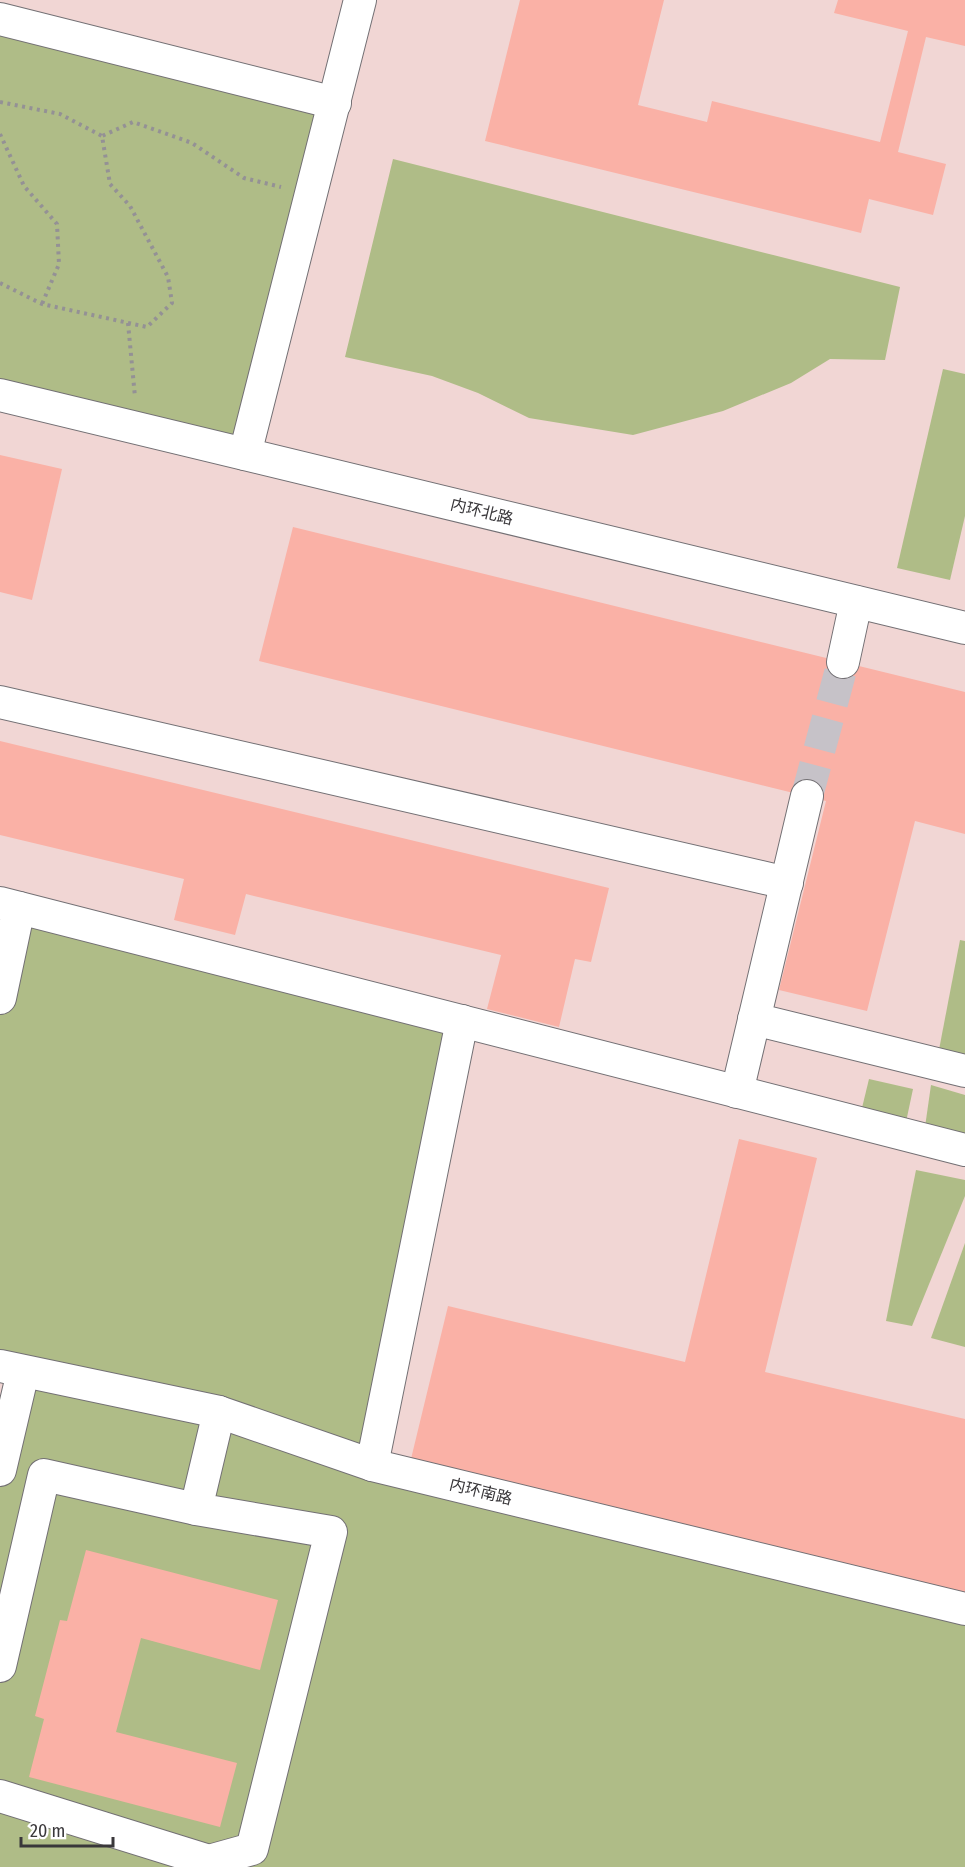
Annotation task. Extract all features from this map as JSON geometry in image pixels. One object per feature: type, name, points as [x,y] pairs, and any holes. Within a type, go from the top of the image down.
[{"type":"lane","points":[[245,454],[360,0]]},
{"type":"lane","points":[[0,19],[335,103]]},
{"type":"lane","name":"内环北路","points":[[0,395],[965,628]]},
{"type":"lane","points":[[843,662],[856,602]]},
{"type":"lane","points":[[0,702],[788,883]]},
{"type":"lane","points":[[737,1092],[807,796]]},
{"type":"lane","points":[[0,998],[10,905],[965,1150]]},
{"type":"lane","points":[[754,1019],[965,1071]]},
{"type":"lane","points":[[372,1465],[462,1021]]},
{"type":"lane","points":[[0,1470],[11,1369]]},
{"type":"lane","name":"内环南路","points":[[11,1369],[219,1412],[372,1465],[965,1609]]},
{"type":"lane","points":[[196,1509],[219,1412]]},
{"type":"lane","points":[[0,1796],[209,1861],[252,1849],[331,1532],[196,1509],[44,1475],[1,1656]]},
{"type":"path","points":[[0,102],[60,114],[102,136]]},
{"type":"path","points":[[102,136],[133,122],[192,143],[244,178],[312,195]]},
{"type":"path","points":[[0,134],[24,186],[57,224],[59,264],[42,304]]},
{"type":"path","points":[[0,283],[42,304],[147,327],[172,303],[168,277],[130,206],[110,184],[102,136]]},
{"type":"path","points":[[128,323],[137,428]]},
{"type":"shaded area","points":[[0,0],[965,0],[965,1867],[0,1867]]},
{"type":"green space","points":[[0,19],[335,103],[245,454],[0,395]]},
{"type":"green space","points":[[393,159],[900,287],[885,360],[830,359],[791,383],[723,411],[633,435],[529,418],[478,393],[432,376],[345,357]]},
{"type":"green space","points":[[943,369],[965,374],[965,516],[950,580],[897,568]]},
{"type":"green space","points":[[0,903],[462,1021],[373,1459],[965,1607],[965,1867],[0,1867],[0,1470],[23,1372],[0,1366]]},
{"type":"green space","points":[[960,940],[965,941],[965,1061],[938,1055]]},
{"type":"green space","points":[[869,1079],[913,1089],[906,1122],[861,1112]]},
{"type":"green space","points":[[931,1085],[965,1095],[965,1138],[925,1127]]},
{"type":"green space","points":[[916,1170],[965,1180],[965,1196],[912,1326],[886,1321]]},
{"type":"green space","points":[[965,1243],[965,1347],[931,1338]]},
{"type":"building","points":[[520,0],[664,0],[638,105],[707,122],[712,101],[880,142],[908,31],[834,13],[838,0],[965,0],[965,46],[926,37],[898,152],[946,164],[933,215],[869,199],[861,233],[485,141]]},
{"type":"building","points":[[0,455],[62,469],[32,600],[0,592]]},
{"type":"building","points":[[293,527],[965,692],[965,834],[915,821],[867,1011],[779,990],[826,801],[259,661]]},
{"type":"building","points":[[0,741],[609,888],[591,962],[575,959],[559,1027],[487,1009],[501,955],[246,894],[235,935],[174,920],[184,879],[0,835]]},
{"type":"building","points":[[739,1139],[817,1158],[765,1372],[965,1419],[965,1595],[410,1463],[448,1306],[685,1362]]},
{"type":"building","points":[[86,1550],[278,1600],[260,1670],[141,1638],[116,1732],[237,1763],[220,1827],[29,1777],[44,1719],[35,1716],[60,1620],[67,1621]]},
{"type":"tunnel","points":[[807,796],[843,662]]}]
